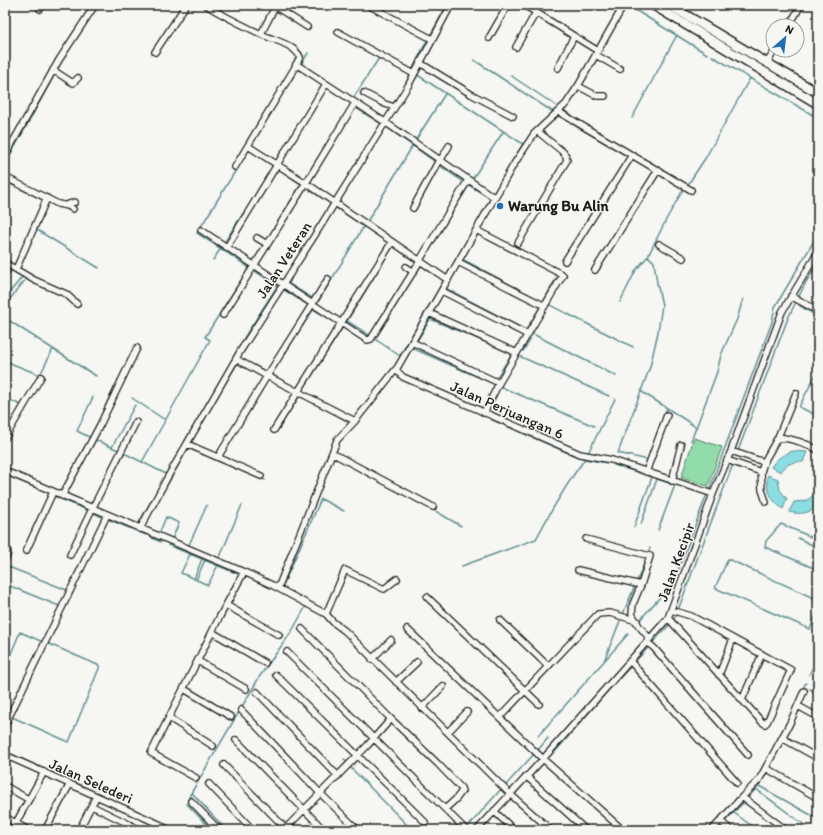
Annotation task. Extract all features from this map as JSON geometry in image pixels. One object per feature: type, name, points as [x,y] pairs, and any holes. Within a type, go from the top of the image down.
[{"type":"highway","points":[[653,5],[718,40],[767,64],[818,93]]},
{"type":"highway","points":[[669,5],[718,40],[818,104]]},
{"type":"street","points":[[155,52],[186,5]]},
{"type":"street","points":[[206,5],[261,34],[283,43],[300,57],[235,167]]},
{"type":"street","points":[[368,5],[432,39]]},
{"type":"street","name":"Jalan Veteran","points":[[140,529],[236,359],[335,203],[414,74],[451,5]]},
{"type":"street","points":[[489,38],[508,5]]},
{"type":"street","points":[[524,5],[574,36],[620,69]]},
{"type":"street","points":[[794,18],[801,5]]},
{"type":"street","points":[[5,156],[53,70],[93,6]]},
{"type":"street","points":[[261,34],[275,6],[308,27]]},
{"type":"street","points":[[278,588],[337,440],[355,421],[396,370],[514,164],[537,131],[566,104],[578,86],[623,6]]},
{"type":"street","points":[[516,47],[537,13]]},
{"type":"street","points":[[338,32],[414,74]]},
{"type":"street","points":[[558,68],[574,36]]},
{"type":"street","points":[[767,64],[770,58]]},
{"type":"street","points":[[420,63],[472,94],[514,116]]},
{"type":"street","points":[[296,64],[355,102],[494,198]]},
{"type":"street","points":[[53,70],[73,83],[78,78]]},
{"type":"street","points":[[227,246],[326,84]]},
{"type":"street","points":[[578,86],[585,91],[598,96],[606,96]]},
{"type":"street","points":[[364,93],[385,104],[394,106]]},
{"type":"street","points":[[223,315],[355,102]]},
{"type":"street","points":[[559,112],[691,190]]},
{"type":"street","points":[[518,243],[567,160],[563,152],[537,131]]},
{"type":"street","points":[[248,146],[306,183],[448,280]]},
{"type":"street","points":[[413,208],[448,146]]},
{"type":"street","points":[[565,261],[632,155]]},
{"type":"street","points":[[595,270],[658,170]]},
{"type":"street","points":[[5,186],[7,178],[64,206],[74,209]]},
{"type":"street","points":[[201,230],[367,340],[371,339],[414,272],[468,180]]},
{"type":"street","points":[[16,269],[47,198]]},
{"type":"street","points":[[64,206],[76,202]]},
{"type":"street","points":[[476,230],[563,276],[499,382],[484,413]]},
{"type":"street","points":[[257,238],[267,244]]},
{"type":"street","points":[[274,430],[392,242]]},
{"type":"street","points":[[658,244],[683,258]]},
{"type":"street","name":"Jalan Kecipir","points":[[477,830],[671,621],[676,611],[709,493],[731,451],[782,312],[795,298],[816,261],[818,252]]},
{"type":"street","points":[[458,262],[545,306]]},
{"type":"street","points":[[5,263],[46,286],[66,294],[77,304]]},
{"type":"street","points":[[406,267],[414,272]]},
{"type":"street","points":[[218,457],[328,279]]},
{"type":"street","points":[[442,291],[528,335]]},
{"type":"street","points":[[795,298],[818,311]]},
{"type":"street","points":[[429,313],[517,353]]},
{"type":"street","points":[[412,342],[499,382]]},
{"type":"street","points":[[62,496],[100,425],[137,348]]},
{"type":"street","points":[[236,359],[355,421]]},
{"type":"street","name":"Jalan Perjuangan 6","points":[[396,370],[403,377],[580,454],[612,460],[709,493]]},
{"type":"street","points":[[5,438],[41,377]]},
{"type":"street","points":[[766,502],[762,490],[762,472],[764,462],[778,437],[796,393]]},
{"type":"street","points":[[646,472],[667,415]]},
{"type":"street","points":[[70,555],[136,422]]},
{"type":"street","points":[[778,437],[793,438],[818,450]]},
{"type":"street","points":[[187,444],[260,476]]},
{"type":"street","points":[[672,481],[681,445]]},
{"type":"street","points":[[731,451],[764,462]]},
{"type":"street","points":[[332,453],[433,507]]},
{"type":"street","points":[[727,460],[762,472]]},
{"type":"street","points":[[5,472],[107,516],[244,572],[278,588],[326,614],[510,794],[550,830]]},
{"type":"street","points":[[26,551],[54,492]]},
{"type":"street","points":[[5,725],[107,516]]},
{"type":"street","points":[[586,539],[650,556],[633,604],[632,614],[651,643],[748,755]]},
{"type":"street","points":[[5,549],[8,552],[6,558]]},
{"type":"street","points":[[326,614],[345,570],[384,589],[398,579]]},
{"type":"street","points":[[578,570],[641,585]]},
{"type":"street","points":[[196,778],[151,753],[244,572]]},
{"type":"street","points":[[427,597],[539,704]]},
{"type":"street","points":[[226,605],[279,635]]},
{"type":"street","points":[[671,621],[765,724],[791,670],[691,616],[676,611]]},
{"type":"street","points":[[500,717],[598,614],[610,613],[636,621]]},
{"type":"street","points":[[500,620],[548,666]]},
{"type":"street","points":[[302,629],[461,788],[462,791],[445,809]]},
{"type":"street","points":[[407,629],[543,759],[623,830]]},
{"type":"street","points":[[212,632],[265,664]]},
{"type":"street","points":[[719,675],[733,639]]},
{"type":"street","points":[[372,659],[391,640]]},
{"type":"street","points":[[288,652],[465,829]]},
{"type":"street","points":[[742,700],[762,654]]},
{"type":"street","points":[[198,661],[246,689]]},
{"type":"street","points":[[396,682],[417,662]]},
{"type":"street","points":[[632,663],[737,783]]},
{"type":"street","points":[[276,675],[352,760],[425,822]]},
{"type":"street","points":[[422,708],[443,686]]},
{"type":"street","points":[[184,689],[231,716]]},
{"type":"street","points":[[712,830],[759,780],[782,738],[804,691]]},
{"type":"street","points":[[257,692],[338,776]]},
{"type":"street","points":[[798,706],[818,717]]},
{"type":"street","points":[[241,710],[320,793],[358,830]]},
{"type":"street","points":[[448,732],[467,712]]},
{"type":"street","points":[[169,718],[214,746]]},
{"type":"street","points":[[224,764],[285,829],[338,776],[391,719]]},
{"type":"street","points":[[782,738],[818,758]]},
{"type":"street","points":[[236,740],[324,830]]},
{"type":"street","name":"Jalan Selederi","points":[[5,755],[161,825],[166,830]]},
{"type":"street","points":[[766,768],[818,798]]},
{"type":"street","points":[[12,830],[44,772]]},
{"type":"street","points":[[526,776],[586,830]]},
{"type":"street","points":[[45,830],[70,784]]},
{"type":"street","points":[[209,784],[253,830]]},
{"type":"street","points":[[5,786],[28,799]]},
{"type":"street","points":[[81,829],[96,797]]},
{"type":"street","points":[[742,797],[786,830]]},
{"type":"street","points":[[191,801],[220,830]]},
{"type":"street","points":[[92,806],[141,830]]},
{"type":"street","points":[[494,812],[514,830]]},
{"type":"street","points":[[5,818],[28,830]]},
{"type":"street","points":[[720,821],[731,830]]},
{"type":"green space","points":[[694,438],[722,447],[708,486],[681,478]]},
{"type":"water","points":[[793,451],[807,452],[803,462],[790,464],[781,472],[771,467],[780,457]]},
{"type":"water","points":[[768,475],[778,479],[780,490],[787,499],[783,509],[775,502],[770,494],[767,485]]},
{"type":"water","points":[[815,494],[818,496],[818,507],[804,513],[789,512],[794,502],[806,501]]},
{"type":"waterway","points":[[431,34],[447,5]]},
{"type":"waterway","points":[[627,5],[707,54]]},
{"type":"waterway","points":[[632,118],[677,35]]},
{"type":"waterway","points":[[412,70],[427,40]]},
{"type":"waterway","points":[[302,63],[308,53]]},
{"type":"waterway","points":[[712,56],[818,118]]},
{"type":"waterway","points":[[354,97],[379,58]]},
{"type":"waterway","points":[[474,60],[553,112]]},
{"type":"waterway","points":[[286,88],[298,69]]},
{"type":"waterway","points":[[5,165],[55,74]]},
{"type":"waterway","points":[[416,74],[523,144],[513,160]]},
{"type":"waterway","points":[[510,75],[558,107]]},
{"type":"waterway","points":[[687,186],[706,157],[750,78]]},
{"type":"waterway","points":[[415,141],[445,94]]},
{"type":"waterway","points":[[356,108],[380,123]]},
{"type":"waterway","points":[[565,111],[580,121]]},
{"type":"waterway","points":[[559,116],[627,156]]},
{"type":"waterway","points":[[252,144],[264,124]]},
{"type":"waterway","points":[[386,127],[434,161]]},
{"type":"waterway","points":[[473,178],[503,132]]},
{"type":"waterway","points":[[368,220],[413,145]]},
{"type":"waterway","points":[[249,149],[197,233],[250,268]]},
{"type":"waterway","points":[[266,161],[274,166]]},
{"type":"waterway","points":[[440,166],[462,181]]},
{"type":"waterway","points":[[277,168],[302,185]]},
{"type":"waterway","points":[[10,184],[43,200]]},
{"type":"waterway","points":[[269,237],[301,184]]},
{"type":"waterway","points":[[469,185],[491,199]]},
{"type":"waterway","points":[[424,259],[469,185]]},
{"type":"waterway","points":[[494,193],[498,186]]},
{"type":"waterway","points":[[648,460],[618,453],[650,367],[658,332],[662,305],[654,262],[648,256],[684,188]]},
{"type":"waterway","points":[[308,189],[330,203]]},
{"type":"waterway","points":[[447,275],[491,199]]},
{"type":"waterway","points":[[336,208],[387,242]]},
{"type":"waterway","points":[[224,243],[244,212]]},
{"type":"waterway","points":[[318,302],[364,226]]},
{"type":"waterway","points":[[37,230],[99,268]]},
{"type":"waterway","points":[[709,490],[772,322],[775,307],[818,234]]},
{"type":"waterway","points":[[393,246],[415,262]]},
{"type":"waterway","points":[[347,321],[393,246]]},
{"type":"waterway","points":[[213,260],[221,248]]},
{"type":"waterway","points":[[620,302],[636,270],[648,256]]},
{"type":"waterway","points":[[464,260],[543,302]]},
{"type":"waterway","points":[[738,451],[788,318],[806,282],[818,263]]},
{"type":"waterway","points":[[420,265],[435,275]]},
{"type":"waterway","points":[[375,339],[421,265]]},
{"type":"waterway","points":[[5,266],[13,271]]},
{"type":"waterway","points":[[5,278],[12,270]]},
{"type":"waterway","points":[[255,271],[278,286]]},
{"type":"waterway","points":[[5,298],[23,276]]},
{"type":"waterway","points":[[292,277],[289,284],[312,298]]},
{"type":"waterway","points":[[543,302],[556,278]]},
{"type":"waterway","points":[[5,305],[26,279]]},
{"type":"waterway","points":[[375,339],[400,356],[444,280]]},
{"type":"waterway","points":[[142,462],[210,340],[205,337],[238,285]]},
{"type":"waterway","points":[[234,356],[278,285]]},
{"type":"waterway","points":[[447,289],[526,330]]},
{"type":"waterway","points":[[284,290],[308,305]]},
{"type":"waterway","points":[[691,441],[717,372],[721,355],[737,319],[743,299]]},
{"type":"waterway","points":[[550,305],[633,347]]},
{"type":"waterway","points":[[799,305],[818,317]]},
{"type":"waterway","points":[[526,330],[540,307]]},
{"type":"waterway","points":[[271,375],[314,308]]},
{"type":"waterway","points":[[313,309],[337,323]]},
{"type":"waterway","points":[[5,318],[53,349],[40,375],[5,361]]},
{"type":"waterway","points":[[417,341],[430,319],[493,345]]},
{"type":"waterway","points":[[347,321],[369,335]]},
{"type":"waterway","points":[[302,391],[343,327]]},
{"type":"waterway","points":[[533,334],[616,376]]},
{"type":"waterway","points":[[516,348],[523,336]]},
{"type":"waterway","points":[[523,351],[530,340]]},
{"type":"waterway","points":[[413,347],[412,348],[494,384]]},
{"type":"waterway","points":[[53,349],[96,376]]},
{"type":"waterway","points":[[497,377],[512,354]]},
{"type":"waterway","points":[[519,356],[609,396]]},
{"type":"waterway","points":[[240,358],[265,371]]},
{"type":"waterway","points":[[202,422],[237,364]]},
{"type":"waterway","points":[[818,370],[799,407],[818,416]]},
{"type":"waterway","points":[[271,374],[290,385]]},
{"type":"waterway","points":[[501,387],[594,426]]},
{"type":"waterway","points":[[642,392],[667,408]]},
{"type":"waterway","points":[[277,431],[300,395]]},
{"type":"waterway","points":[[91,438],[77,431],[93,397]]},
{"type":"waterway","points":[[5,398],[21,405]]},
{"type":"waterway","points":[[94,431],[109,398]]},
{"type":"waterway","points":[[132,398],[165,420]]},
{"type":"waterway","points":[[588,453],[615,399]]},
{"type":"waterway","points":[[312,402],[351,423]]},
{"type":"waterway","points":[[112,447],[135,405]]},
{"type":"waterway","points":[[665,414],[667,408],[696,427]]},
{"type":"waterway","points":[[490,419],[573,455],[607,463]]},
{"type":"waterway","points":[[191,442],[195,434]]},
{"type":"waterway","points":[[223,455],[235,434]]},
{"type":"waterway","points":[[96,440],[118,450]]},
{"type":"waterway","points":[[188,448],[204,455]]},
{"type":"waterway","points":[[152,512],[188,448]]},
{"type":"waterway","points":[[124,453],[166,474]]},
{"type":"waterway","points":[[109,482],[124,453]]},
{"type":"waterway","points":[[211,458],[245,472]]},
{"type":"waterway","points":[[462,566],[536,539],[571,478],[585,459]]},
{"type":"waterway","points":[[678,610],[733,464]]},
{"type":"waterway","points":[[614,465],[653,477]]},
{"type":"waterway","points":[[16,473],[62,492]]},
{"type":"waterway","points":[[5,475],[49,493]]},
{"type":"waterway","points":[[634,527],[652,477]]},
{"type":"waterway","points":[[259,478],[265,480]]},
{"type":"waterway","points":[[657,479],[675,485],[658,530]]},
{"type":"waterway","points":[[641,524],[657,479]]},
{"type":"waterway","points":[[107,511],[138,524],[162,482]]},
{"type":"waterway","points":[[68,494],[90,504]]},
{"type":"waterway","points":[[639,621],[674,581],[707,494]]},
{"type":"waterway","points":[[56,497],[87,510]]},
{"type":"waterway","points":[[282,588],[321,499],[344,511]]},
{"type":"waterway","points":[[188,547],[207,505]]},
{"type":"waterway","points":[[219,559],[242,505]]},
{"type":"waterway","points":[[96,506],[100,508]]},
{"type":"waterway","points":[[432,509],[461,526]]},
{"type":"waterway","points":[[94,513],[102,517]]},
{"type":"waterway","points":[[159,534],[166,517],[179,523],[172,539]]},
{"type":"waterway","points":[[110,520],[146,535]]},
{"type":"waterway","points":[[818,540],[781,524],[766,541],[765,547],[818,570]]},
{"type":"waterway","points":[[152,538],[161,542]]},
{"type":"waterway","points":[[798,538],[818,548]]},
{"type":"waterway","points":[[168,545],[238,574]]},
{"type":"waterway","points":[[648,553],[650,548]]},
{"type":"waterway","points":[[190,554],[181,573],[208,585],[218,565]]},
{"type":"waterway","points":[[623,614],[647,557]]},
{"type":"waterway","points":[[194,579],[202,559]]},
{"type":"waterway","points":[[818,600],[728,559],[715,588],[810,629],[818,611]]},
{"type":"waterway","points":[[196,580],[205,560]]},
{"type":"waterway","points":[[6,566],[67,590]]},
{"type":"waterway","points":[[5,584],[59,606]]},
{"type":"waterway","points":[[65,608],[73,592]]},
{"type":"waterway","points":[[212,830],[187,804],[190,795],[260,676],[292,631],[306,606]]},
{"type":"waterway","points":[[673,621],[677,614]]},
{"type":"waterway","points":[[604,661],[620,621]]},
{"type":"waterway","points":[[554,753],[606,693],[670,624]]},
{"type":"waterway","points":[[5,668],[20,632],[43,642]]},
{"type":"waterway","points":[[538,736],[628,634]]},
{"type":"waterway","points":[[12,717],[69,742],[100,666],[47,643]]},
{"type":"waterway","points":[[809,675],[818,657]]},
{"type":"waterway","points":[[812,683],[818,687]]},
{"type":"waterway","points":[[810,689],[818,694]]},
{"type":"waterway","points":[[538,750],[548,738]]},
{"type":"waterway","points":[[5,751],[172,827],[171,830]]},
{"type":"waterway","points":[[505,786],[535,753]]},
{"type":"waterway","points":[[344,759],[412,830]]},
{"type":"waterway","points":[[748,797],[759,786],[818,819]]},
{"type":"waterway","points":[[466,829],[502,788]]},
{"type":"waterway","points":[[756,789],[811,830]]},
{"type":"waterway","points":[[192,793],[226,830]]},
{"type":"waterway","points":[[725,821],[743,803]]},
{"type":"waterway","points":[[733,812],[757,830]]},
{"type":"waterway","points":[[717,830],[720,826]]},
{"type":"place","name":"Warung Bu Alin","points":[[500,206]]}]
